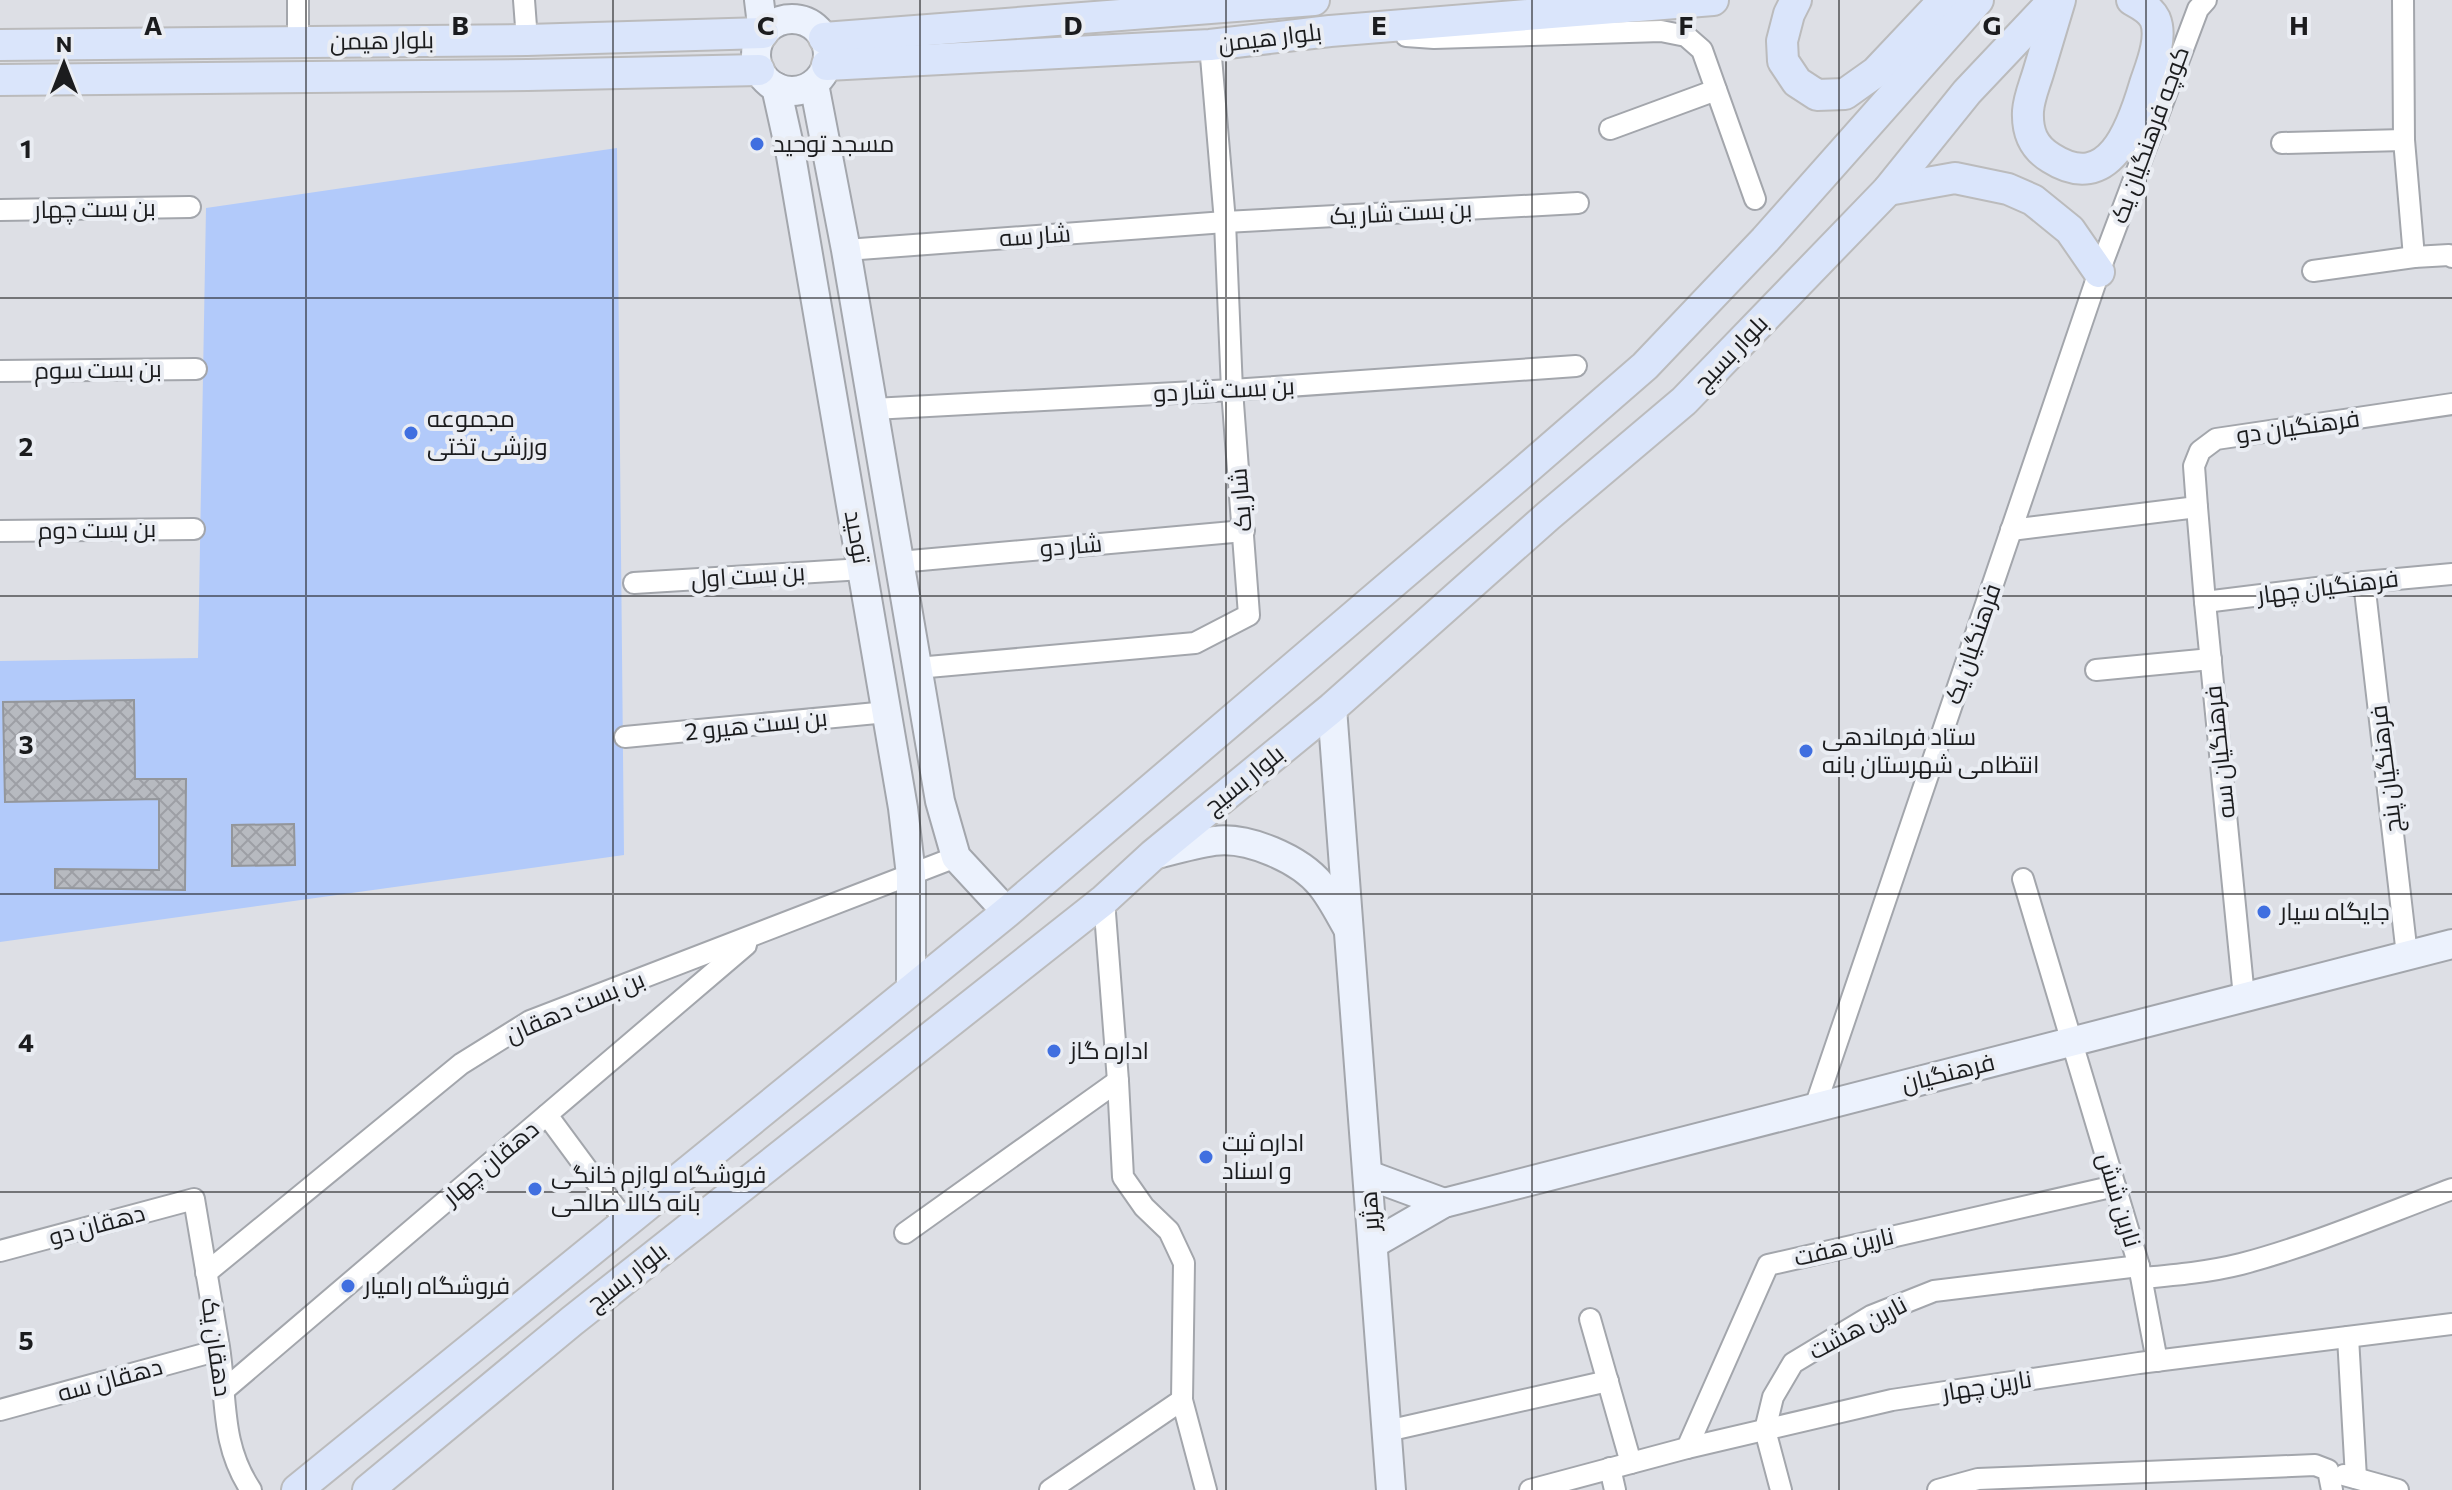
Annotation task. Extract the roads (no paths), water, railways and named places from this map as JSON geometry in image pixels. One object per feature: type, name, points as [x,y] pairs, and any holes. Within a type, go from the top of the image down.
[{"type":"main road","points":[[759,0],[763,33]]},
{"type":"main road","name":"بلوار هیمن","points":[[816,42],[1314,0]]},
{"type":"main road","name":"بلوار هیمن","points":[[816,42],[1210,45],[1330,31],[1713,0]]},
{"type":"main road","points":[[1796,0],[1782,41],[1783,61],[1797,82],[1817,95],[1845,94],[1876,72],[1944,0]]},
{"type":"main road","name":"بلوار بسیج","points":[[297,1490],[1007,912],[1645,366],[1765,240],[1978,0]]},
{"type":"main road","points":[[2057,0],[2029,100],[2028,128],[2033,143],[2043,153],[2060,164],[2081,168],[2097,166],[2110,159],[2128,134],[2153,59],[2158,31],[2154,18],[2147,8],[2132,0]]},
{"type":"main road","name":"بلوار بسیج","points":[[368,1490],[572,1321],[1104,900],[1153,855],[1332,708],[1548,516],[1684,401],[1888,190],[1967,92],[2057,0]]},
{"type":"main road","points":[[790,19],[816,42],[795,91],[767,79],[756,47],[763,33],[780,21],[790,19]]},
{"type":"main road","name":"بلوار هیمن","points":[[0,45],[527,40],[763,33]]},
{"type":"main road","points":[[527,40],[528,75]]},
{"type":"main road","points":[[298,42],[299,78]]},
{"type":"main road","name":"توحید","points":[[816,42],[824,144],[846,250],[940,801],[956,857],[1007,912]]},
{"type":"main road","name":"بلوار هیمن","points":[[0,80],[528,75],[767,79]]},
{"type":"main road","name":"توحید","points":[[767,79],[790,150],[903,808],[911,875],[911,990]]},
{"type":"main road","points":[[790,150],[824,144]]},
{"type":"main road","points":[[1888,190],[1955,178],[2008,189],[2033,200],[2070,230],[2099,272]]},
{"type":"main road","points":[[1516,478],[1548,516]]},
{"type":"main road","name":"هژیر","points":[[1332,708],[1391,1490]]},
{"type":"main road","name":"هژیر","points":[[1153,855],[1217,840],[1246,842],[1267,850],[1291,861],[1320,883],[1350,931]]},
{"type":"main road","name":"فرهنگیان","points":[[1373,1244],[1444,1203],[2452,944]]},
{"type":"main road","points":[[1368,1175],[1444,1203]]},
{"type":"street","points":[[298,0],[298,42]]},
{"type":"street","points":[[524,0],[527,40]]},
{"type":"street","name":"کوچه فرهنگیان یک","points":[[2099,272],[2193,21],[2206,0]]},
{"type":"street","points":[[2403,0],[2404,140],[2414,257]]},
{"type":"street","points":[[1330,31],[1434,38],[1661,31],[1686,36],[1702,50],[1755,199]]},
{"type":"street","name":"شار یک","points":[[917,668],[1195,643],[1249,615],[1232,390],[1225,222],[1210,45]]},
{"type":"street","points":[[1610,129],[1716,90]]},
{"type":"street","points":[[2282,143],[2404,140]]},
{"type":"street","name":"بن بست شار یک","points":[[1225,222],[1578,203]]},
{"type":"street","name":"بن بست چهار","points":[[0,210],[190,207]]},
{"type":"street","name":"شار سه","points":[[846,250],[1225,222]]},
{"type":"street","points":[[2313,271],[2414,257],[2452,257]]},
{"type":"street","name":"فرهنگیان یک","points":[[1815,1107],[2099,272]]},
{"type":"street","name":"بن بست شار دو","points":[[873,409],[1232,390],[1576,366]]},
{"type":"street","name":"بن بست سوم","points":[[0,371],[196,369]]},
{"type":"street","name":"فرهنگیان دو","points":[[2197,507],[2194,466],[2200,451],[2216,439],[2452,404]]},
{"type":"street","points":[[2011,530],[2197,507]]},
{"type":"street","name":"فرهنگیان سه","points":[[2197,507],[2244,997]]},
{"type":"street","name":"بن بست دوم","points":[[0,531],[194,529]]},
{"type":"street","name":"شار دو","points":[[899,562],[1244,531]]},
{"type":"street","name":"بن بست اول","points":[[634,583],[863,569]]},
{"type":"street","name":"فرهنگیان چهار","points":[[2205,602],[2452,574]]},
{"type":"street","name":"فرهنگیان پنج","points":[[2364,582],[2407,955]]},
{"type":"street","points":[[2096,670],[2211,659]]},
{"type":"street","name":"بن بست هیرو 2","points":[[625,737],[887,712]]},
{"type":"street","name":"بن بست دهقان","points":[[206,1273],[461,1064],[530,1021],[956,857]]},
{"type":"street","name":"نارین شش","points":[[2023,879],[2141,1272],[2157,1361]]},
{"type":"street","points":[[1104,900],[1123,1177],[1144,1207],[1169,1231],[1184,1263],[1182,1400],[1206,1490]]},
{"type":"street","name":"دهقان چهار","points":[[223,1391],[758,934]]},
{"type":"street","points":[[905,1233],[1118,1081]]},
{"type":"street","points":[[547,1115],[626,1222]]},
{"type":"street","name":"نارین هشت","points":[[1765,1430],[1773,1397],[1793,1363],[1871,1316],[1934,1291],[2141,1272],[2193,1273],[2251,1261],[2289,1249],[2452,1183]]},
{"type":"street","name":"نارین هفت","points":[[1687,1448],[1768,1265],[2115,1186]]},
{"type":"street","name":"دهقان یک","points":[[194,1199],[219,1350],[227,1433],[234,1459],[251,1490]]},
{"type":"street","name":"دهقان دو","points":[[0,1251],[194,1199]]},
{"type":"street","points":[[1590,1319],[1631,1463]]},
{"type":"street","name":"نارین چهار","points":[[1530,1490],[1687,1448],[1892,1400],[2157,1361],[2452,1324]]},
{"type":"street","points":[[2348,1337],[2356,1478]]},
{"type":"street","name":"دهقان سه","points":[[0,1410],[219,1350]]},
{"type":"street","points":[[1387,1431],[1608,1381]]},
{"type":"street","points":[[1050,1490],[1182,1400]]},
{"type":"street","points":[[1765,1430],[1781,1490]]},
{"type":"street","points":[[1938,1490],[2315,1465],[2330,1480],[2356,1478],[2398,1490]]},
{"type":"street","points":[[1610,1468],[1615,1490]]},
{"type":"place","name":"مسجد توحید","points":[[757,144]]},
{"type":"place","name":"مجموعه ورزشی تختی","points":[[411,433]]},
{"type":"place","name":"ستاد فرماندهی انتظامی شهرستان بانه","points":[[1806,751]]},
{"type":"place","name":"جایگاه سیار","points":[[2264,912]]},
{"type":"place","name":"اداره گاز","points":[[1054,1051]]},
{"type":"place","name":"اداره ثبت و اسناد","points":[[1206,1157]]},
{"type":"place","name":"فروشگاه لوازم خانگی بانه کالا صالحی","points":[[535,1189]]},
{"type":"place","name":"فروشگاه رامیار","points":[[348,1286]]}]
